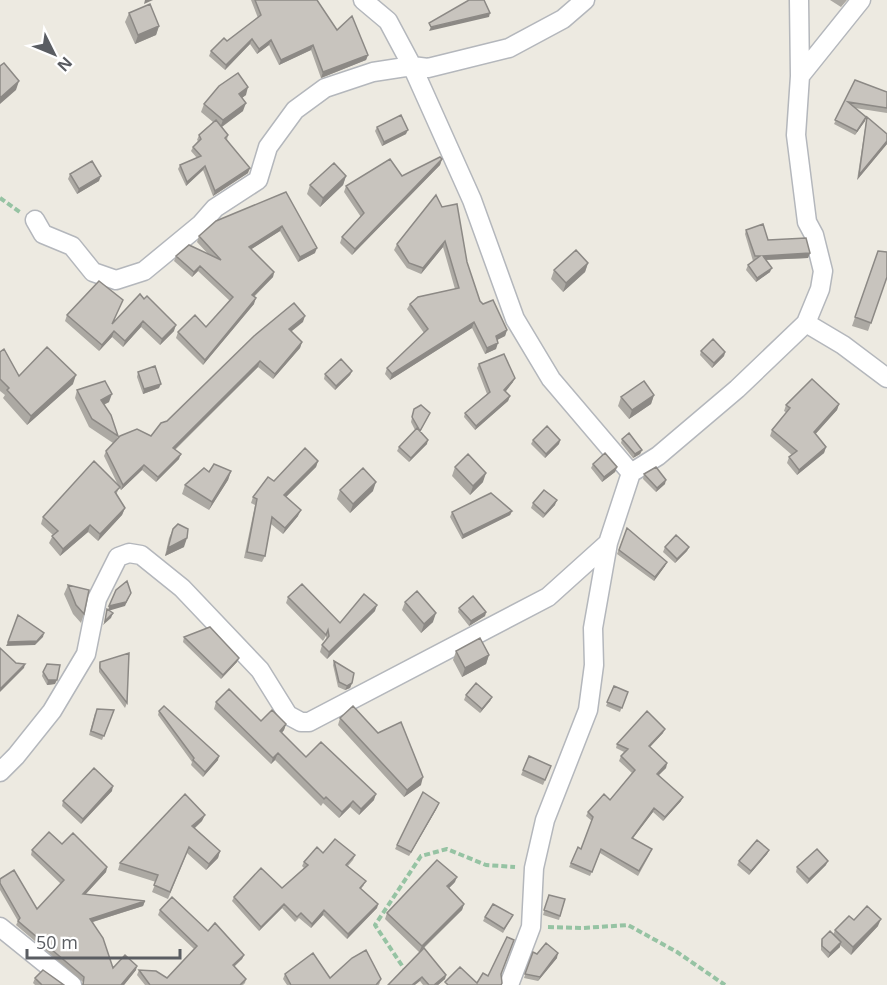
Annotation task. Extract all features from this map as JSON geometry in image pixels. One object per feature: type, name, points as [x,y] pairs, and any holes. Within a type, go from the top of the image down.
[{"type":"street","points":[[363,0],[388,21],[412,66],[472,200],[515,319],[551,380],[631,473]]},
{"type":"street","points":[[35,220],[43,234],[72,246],[93,272],[116,280],[144,271],[201,224],[215,208],[258,180],[268,147],[295,110],[326,88],[373,72],[412,66],[428,68],[508,48],[563,19],[585,0]]},
{"type":"street","points":[[510,985],[531,927],[534,868],[556,788],[588,710],[594,665],[593,627],[608,543],[631,473],[658,456],[737,389],[807,323],[820,289],[823,271],[814,235],[807,222],[796,135],[800,76],[799,0]]},
{"type":"street","points":[[800,76],[861,0]]},
{"type":"street","points":[[807,323],[843,345],[887,378]]},
{"type":"street","points":[[0,772],[52,711],[86,654],[97,599],[118,557],[129,552],[141,555],[182,588],[260,669],[288,716],[301,722],[309,722],[548,597],[608,543]]},
{"type":"street","points":[[0,927],[72,985]]},
{"type":"path","points":[[0,198],[35,220]]},
{"type":"path","points":[[410,977],[375,926],[421,856],[447,849],[486,865],[534,868]]},
{"type":"path","points":[[531,927],[583,928],[628,925],[678,952],[725,985]]},
{"type":"building","points":[[255,0],[317,0],[337,30],[352,16],[368,55],[323,72],[313,45],[281,60],[271,40],[259,49],[252,39],[226,65],[211,51],[224,38],[227,41],[261,15]]},
{"type":"building","points":[[469,0],[484,0],[490,13],[431,27],[429,23]]},
{"type":"building","points":[[150,4],[159,26],[138,35],[129,13]]},
{"type":"building","points":[[4,63],[19,81],[0,98],[0,66]]},
{"type":"building","points":[[238,73],[248,87],[239,94],[246,103],[223,120],[204,104],[219,86]]},
{"type":"building","points":[[855,80],[887,92],[887,108],[848,102],[866,117],[857,131],[835,120]]},
{"type":"building","points":[[401,115],[408,130],[384,142],[377,127]]},
{"type":"building","points":[[867,117],[887,134],[887,141],[859,175]]},
{"type":"building","points":[[216,120],[228,135],[225,138],[250,168],[215,191],[205,166],[187,182],[180,165],[201,156],[193,147],[201,139],[199,135]]},
{"type":"building","points":[[440,157],[442,159],[355,249],[342,237],[364,213],[346,186],[390,159],[402,176]]},
{"type":"building","points":[[92,161],[101,176],[79,189],[70,174]]},
{"type":"building","points":[[334,163],[346,176],[323,198],[310,185]]},
{"type":"building","points":[[286,192],[317,248],[300,257],[282,226],[249,247],[274,272],[252,295],[256,298],[205,360],[178,332],[195,315],[206,327],[233,297],[200,266],[194,272],[176,256],[189,245],[221,260],[199,236],[216,221]]},
{"type":"building","points":[[436,195],[442,207],[457,204],[467,262],[480,301],[483,304],[493,300],[507,330],[496,336],[498,343],[487,348],[474,322],[392,374],[387,368],[428,329],[410,304],[418,297],[459,288],[445,241],[423,268],[409,263],[397,244]]},
{"type":"building","points":[[763,224],[768,240],[806,238],[810,253],[763,256],[772,268],[757,278],[748,265],[760,256],[755,256],[746,230]]},
{"type":"building","points":[[576,250],[588,263],[566,283],[554,270]]},
{"type":"building","points":[[878,251],[887,252],[887,277],[871,323],[855,317]]},
{"type":"building","points":[[99,281],[123,300],[112,324],[140,294],[144,299],[147,296],[176,325],[162,339],[143,321],[125,341],[114,331],[102,345],[67,315]]},
{"type":"building","points":[[294,303],[305,316],[289,329],[302,342],[275,374],[260,361],[173,448],[181,454],[158,477],[144,465],[123,485],[106,451],[120,436],[137,429],[151,436],[161,423],[167,421],[254,336]]},
{"type":"building","points":[[713,339],[725,352],[714,363],[701,351]]},
{"type":"building","points":[[47,347],[76,375],[31,416],[0,379],[0,352],[4,349],[19,376]]},
{"type":"building","points":[[504,354],[515,378],[504,390],[510,396],[476,426],[465,413],[490,392],[479,364]]},
{"type":"building","points":[[341,359],[352,371],[336,386],[325,374]]},
{"type":"building","points":[[155,366],[161,384],[144,389],[138,372]]},
{"type":"building","points":[[812,379],[839,404],[814,432],[826,447],[799,470],[789,457],[797,451],[772,430],[790,408],[786,405]]},
{"type":"building","points":[[105,381],[112,394],[101,400],[111,415],[118,436],[92,419],[77,390]]},
{"type":"building","points":[[644,381],[654,395],[632,410],[621,397]]},
{"type":"building","points":[[421,405],[430,413],[420,431],[412,417],[414,409]]},
{"type":"building","points":[[547,426],[560,440],[546,454],[533,440]]},
{"type":"building","points":[[417,428],[428,440],[411,458],[399,447]]},
{"type":"building","points":[[629,433],[642,450],[635,454],[622,439]]},
{"type":"building","points":[[305,448],[318,461],[284,495],[301,510],[285,528],[272,517],[265,556],[247,552],[257,499],[253,497],[268,477],[274,481]]},
{"type":"building","points":[[605,453],[617,467],[604,477],[593,464]]},
{"type":"building","points":[[468,454],[486,473],[473,486],[455,467]]},
{"type":"building","points":[[94,461],[120,487],[115,492],[125,508],[100,534],[90,525],[63,549],[52,536],[58,531],[43,517]]},
{"type":"building","points":[[214,464],[231,471],[212,502],[185,485],[204,468],[209,472]]},
{"type":"building","points":[[656,467],[666,480],[657,488],[644,474]]},
{"type":"building","points":[[363,468],[376,482],[353,504],[340,490]]},
{"type":"building","points":[[544,490],[557,500],[545,514],[533,503]]},
{"type":"building","points":[[491,493],[512,511],[463,535],[452,512]]},
{"type":"building","points":[[178,524],[188,529],[187,538],[168,548],[173,529]]},
{"type":"building","points":[[627,528],[667,562],[655,577],[619,550]]},
{"type":"building","points":[[676,535],[689,547],[677,559],[665,547]]},
{"type":"building","points":[[127,581],[131,593],[126,602],[109,606],[116,590]]},
{"type":"building","points":[[302,584],[340,623],[364,594],[377,605],[329,652],[322,645],[329,636],[328,630],[326,635],[288,597]]},
{"type":"building","points":[[68,585],[89,590],[84,614],[76,605]]},
{"type":"building","points":[[417,591],[436,613],[424,624],[405,602]]},
{"type":"building","points":[[473,596],[486,612],[471,621],[459,608]]},
{"type":"building","points":[[107,609],[113,613],[105,621]]},
{"type":"building","points":[[18,615],[44,633],[37,641],[8,642]]},
{"type":"building","points":[[210,627],[239,658],[223,675],[184,637]]},
{"type":"building","points":[[480,638],[489,655],[465,668],[456,651]]},
{"type":"building","points":[[0,648],[16,663],[25,664],[0,689]]},
{"type":"building","points":[[129,653],[127,703],[100,668],[100,662]]},
{"type":"building","points":[[334,661],[354,673],[352,683],[347,686],[339,682]]},
{"type":"building","points":[[47,664],[60,665],[57,680],[48,680],[43,672]]},
{"type":"building","points":[[476,683],[492,697],[482,709],[466,695]]},
{"type":"building","points":[[614,686],[628,692],[622,708],[607,702]]},
{"type":"building","points":[[229,689],[261,721],[272,710],[286,724],[280,731],[306,757],[321,742],[376,794],[361,809],[353,801],[342,812],[326,797],[324,799],[278,753],[273,758],[216,702]]},
{"type":"building","points":[[164,706],[219,756],[205,772],[193,760],[194,758],[159,711]]},
{"type":"building","points":[[353,706],[378,733],[401,722],[423,777],[407,790],[340,718]]},
{"type":"building","points":[[97,709],[114,710],[104,736],[91,731]]},
{"type":"building","points":[[647,711],[665,729],[649,746],[667,763],[657,774],[683,797],[665,817],[654,808],[632,838],[652,849],[639,871],[601,849],[592,872],[571,863],[578,847],[581,849],[593,817],[588,812],[604,794],[610,800],[635,770],[621,756],[628,749],[617,744]]},
{"type":"building","points":[[529,756],[551,766],[545,780],[523,770]]},
{"type":"building","points":[[94,768],[113,786],[83,819],[63,801]]},
{"type":"building","points":[[423,792],[439,803],[411,852],[397,845]]},
{"type":"building","points":[[185,794],[205,815],[192,826],[220,851],[209,864],[189,847],[170,892],[154,885],[158,875],[120,863]]},
{"type":"building","points":[[49,832],[62,844],[73,833],[107,867],[83,894],[145,901],[90,919],[103,938],[113,968],[125,955],[137,966],[121,985],[83,985],[84,977],[18,921],[20,918],[0,883],[0,879],[14,870],[37,909],[64,880],[32,850]]},
{"type":"building","points":[[335,839],[355,855],[346,865],[366,881],[360,888],[378,904],[348,934],[324,910],[312,924],[301,913],[297,917],[284,904],[261,927],[234,897],[261,868],[282,888],[308,865],[304,862],[317,847],[323,853]]},
{"type":"building","points":[[757,840],[769,850],[751,871],[739,861]]},
{"type":"building","points":[[817,849],[828,861],[809,879],[797,867]]},
{"type":"building","points":[[437,860],[457,877],[447,886],[464,904],[422,946],[387,913]]},
{"type":"building","points":[[549,895],[565,899],[560,916],[544,910]]},
{"type":"building","points":[[172,897],[208,931],[215,923],[244,955],[233,965],[246,979],[240,985],[150,985],[139,970],[156,971],[167,978],[197,946],[160,910]]},
{"type":"building","points":[[493,904],[513,915],[504,929],[485,917]]},
{"type":"building","points":[[867,906],[881,919],[853,947],[835,930],[849,916],[854,920]]},
{"type":"building","points":[[830,931],[841,942],[830,953],[822,946],[822,939]]},
{"type":"building","points":[[507,937],[514,940],[501,974],[501,985],[448,985],[445,982],[460,967],[477,983],[483,973],[488,976]]},
{"type":"building","points":[[546,943],[558,953],[540,977],[525,974],[533,952],[537,954]]},
{"type":"building","points":[[424,948],[446,975],[434,985],[429,985],[422,977],[412,985],[388,985]]},
{"type":"building","points":[[366,950],[381,979],[376,985],[291,985],[285,974],[313,953],[330,978],[352,958]]},
{"type":"building","points":[[43,970],[64,985],[42,985],[35,978]]}]
